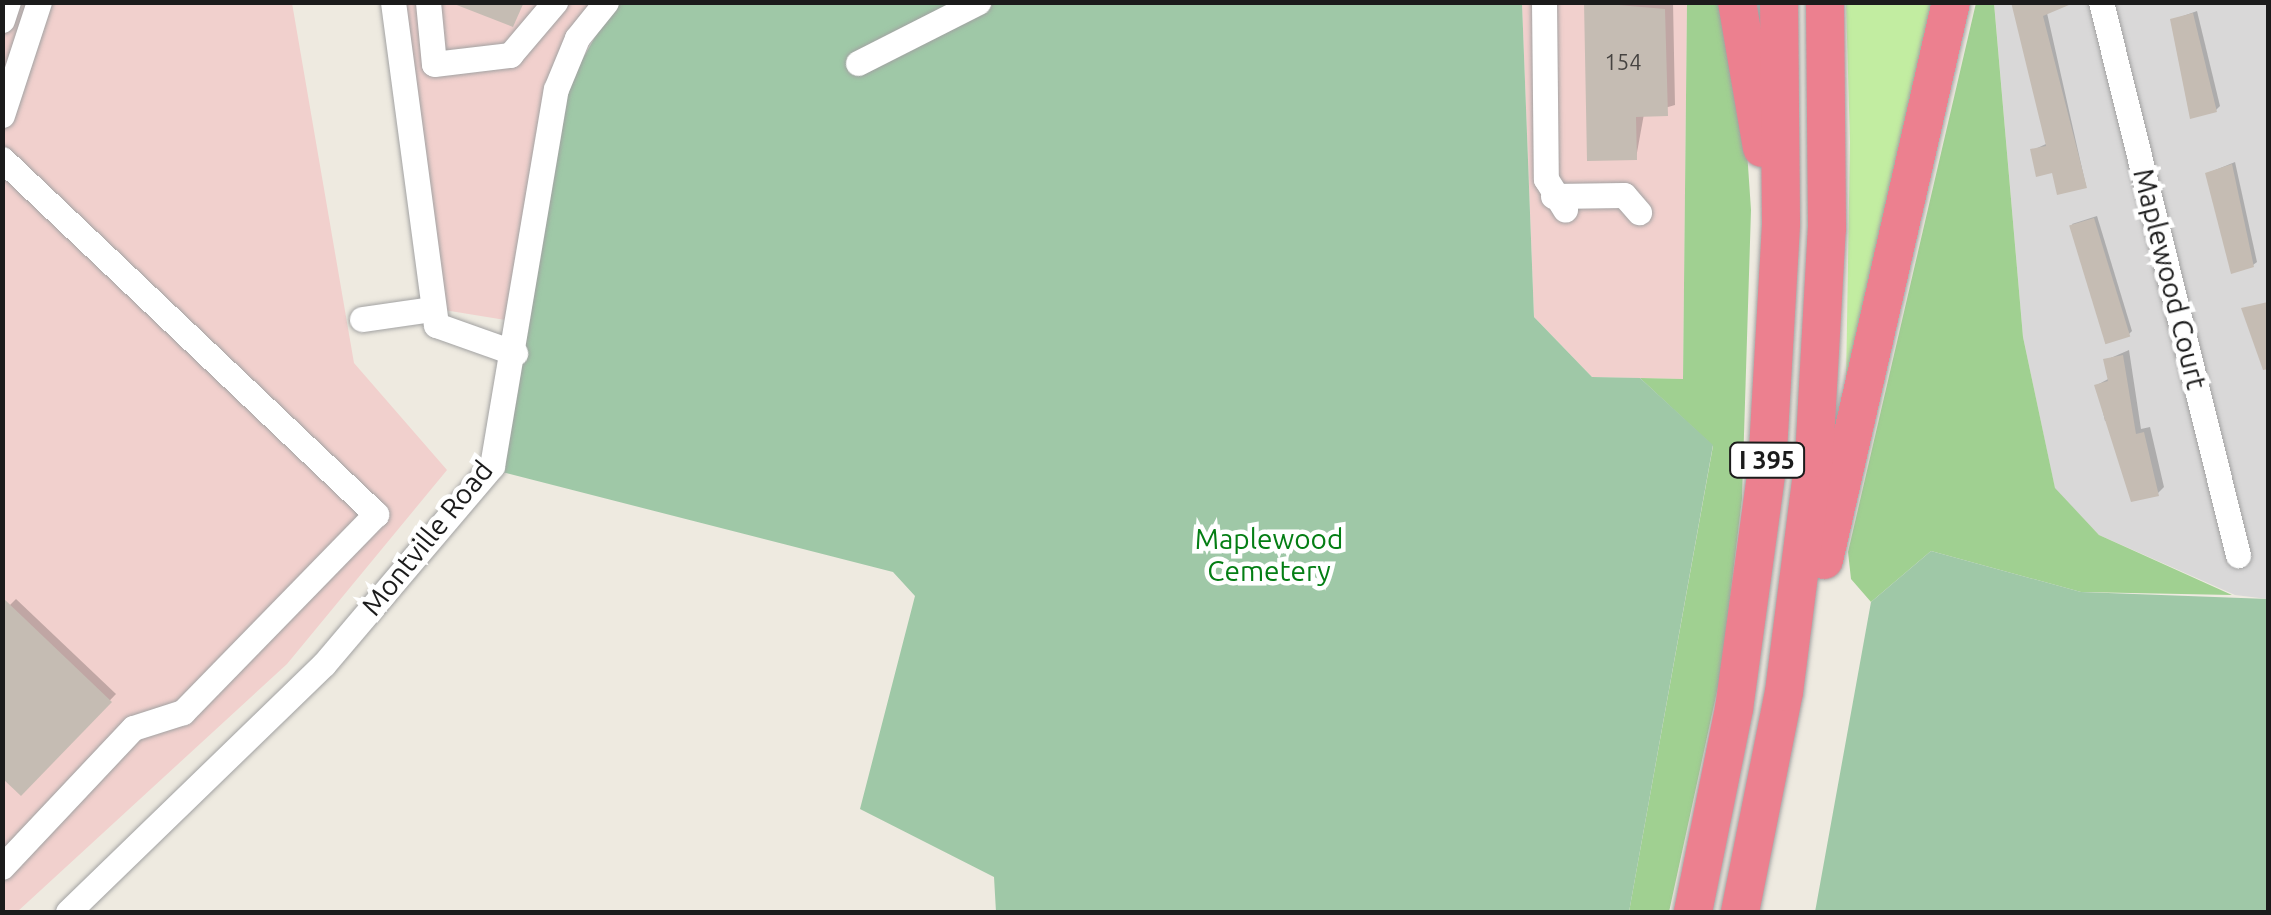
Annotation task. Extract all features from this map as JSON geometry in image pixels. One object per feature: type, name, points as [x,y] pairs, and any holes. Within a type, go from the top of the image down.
[{"type":"highway","points":[[1736,2],[1780,266]]},
{"type":"highway","name":"I 395","points":[[1693,912],[1752,592],[1780,266],[1779,2]]},
{"type":"highway","name":"I 395","points":[[1740,912],[1790,657],[1824,307],[1825,2]]},
{"type":"highway","points":[[1790,657],[1820,575],[1952,2]]},
{"type":"street","points":[[2,20],[8,2]]},
{"type":"street","points":[[2,115],[39,2]]},
{"type":"street","points":[[393,2],[432,309],[443,335],[515,354]]},
{"type":"street","points":[[428,2],[434,64],[510,55],[530,18],[555,2]]},
{"type":"street","name":"Montville Road","points":[[68,912],[324,664],[482,478],[515,354],[556,89],[577,38],[606,2]]},
{"type":"street","points":[[858,63],[978,2]]},
{"type":"street","points":[[1544,2],[1559,203],[1624,195],[1638,212]]},
{"type":"street","name":"Maplewood Court","points":[[2101,2],[2238,556]]},
{"type":"street","points":[[2,159],[376,514],[183,712],[132,728],[2,868]]},
{"type":"street","points":[[362,319],[432,309]]},
{"type":"shaded area","points":[[1994,2],[2268,3],[2268,599],[2235,595],[2099,535],[2055,489],[2023,337]]},
{"type":"shaded area","points":[[2,3],[292,3],[354,363],[447,470],[287,664],[17,912],[2,912]]},
{"type":"shaded area","points":[[398,3],[592,3],[511,321],[444,310]]},
{"type":"shaded area","points":[[1522,3],[1687,3],[1683,379],[1592,377],[1534,317]]},
{"type":"green space","name":"Maplewood Cemetery","points":[[615,2],[1522,3],[1534,317],[1592,377],[1640,378],[1713,445],[1629,912],[996,912],[994,877],[860,809],[915,596],[893,572],[498,471],[569,83]]},
{"type":"green space","points":[[1687,3],[1719,3],[1744,107],[1751,210],[1742,499],[1721,673],[1669,912],[1629,912],[1713,446],[1640,378],[1683,379]]},
{"type":"green space","points":[[1846,3],[1934,3],[1846,384],[1850,142]]},
{"type":"green space","points":[[1976,3],[1994,3],[2023,337],[2055,488],[2099,535],[2232,595],[2081,592],[1931,551],[1871,602],[1851,579],[1848,552]]},
{"type":"green space","points":[[1931,551],[2081,592],[2268,599],[2268,912],[1815,912],[1871,602]]},
{"type":"building","points":[[449,2],[524,2],[513,27]]},
{"type":"building","points":[[1584,2],[1665,9],[1668,116],[1636,117],[1637,160],[1587,161]]},
{"type":"building","points":[[2011,2],[2076,2],[2043,16],[2087,188],[2057,195],[2052,173],[2036,177],[2030,149],[2046,146]]},
{"type":"building","points":[[2193,13],[2217,112],[2190,119],[2170,19]]},
{"type":"building","points":[[2232,164],[2254,267],[2231,274],[2205,173]]},
{"type":"building","points":[[2094,218],[2130,337],[2105,344],[2069,226]]},
{"type":"building","points":[[2268,302],[2268,369],[2263,370],[2241,308]]},
{"type":"building","points":[[2123,355],[2136,434],[2144,432],[2159,496],[2131,502],[2094,385],[2108,381],[2103,359]]},
{"type":"building","points":[[2,597],[112,702],[21,796],[2,778]]}]
